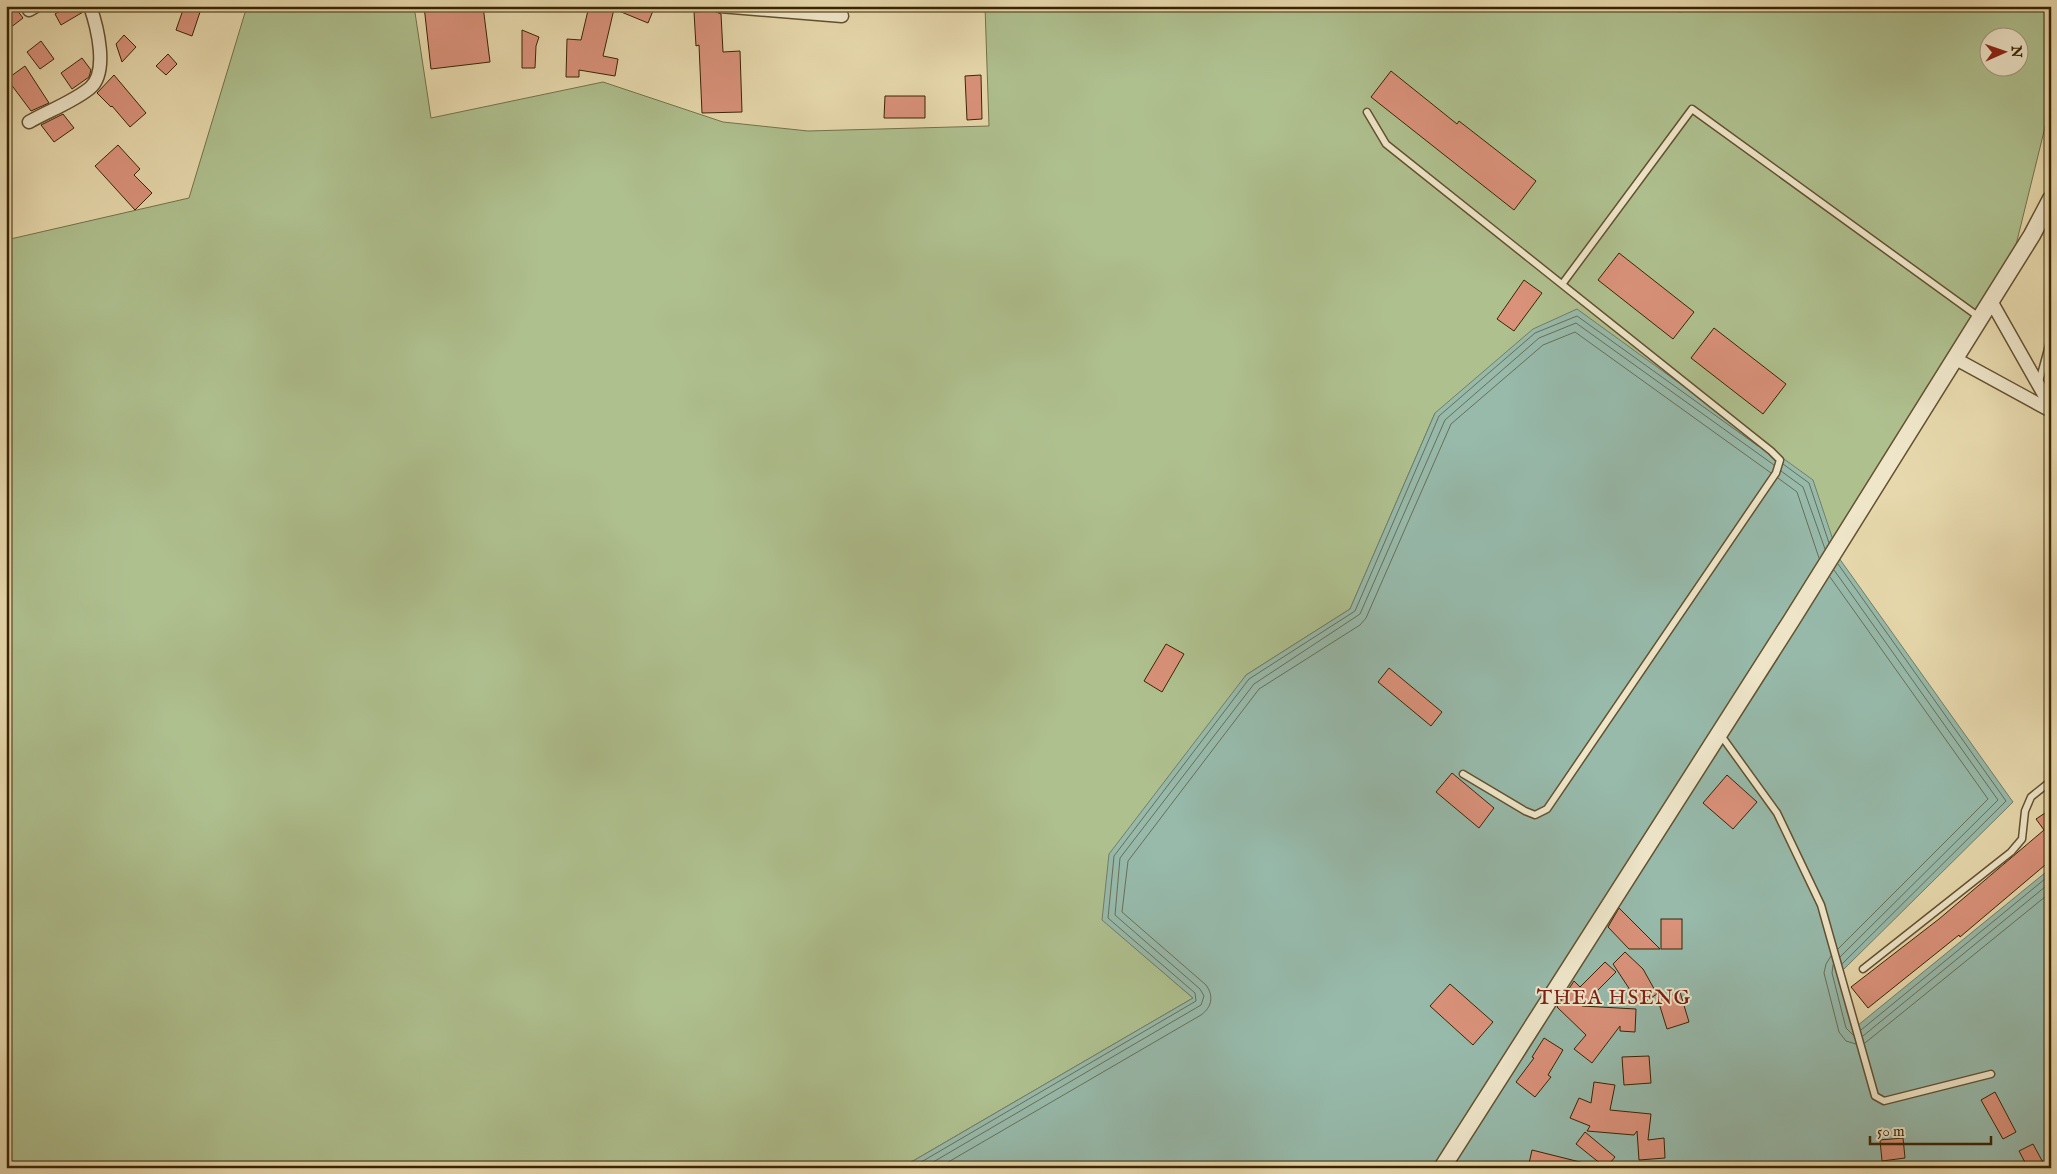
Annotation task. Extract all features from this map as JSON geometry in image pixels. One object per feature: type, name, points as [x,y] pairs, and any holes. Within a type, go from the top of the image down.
[{"type":"street","points":[[29,122],[91,87],[98,77],[100,53],[96,24],[90,6]]},
{"type":"street","points":[[720,6],[842,16]]},
{"type":"street","points":[[1442,1168],[1991,301],[2032,235],[2051,200]]},
{"type":"street","points":[[1991,301],[2051,409]]},
{"type":"street","points":[[1954,358],[2051,409]]},
{"type":"lane","points":[[1563,283],[1692,110],[1980,318]]},
{"type":"lane","points":[[1367,112],[1386,144],[1563,283],[1780,460],[1776,473],[1770,482],[1547,809],[1535,815],[1463,774]]},
{"type":"lane","points":[[2038,384],[2051,338]]},
{"type":"lane","points":[[1719,733],[1777,813],[1821,905],[1875,1096],[1884,1100],[1991,1074]]},
{"type":"lane","points":[[1863,968],[2011,852],[2022,840],[2025,811],[2031,797],[2051,781]]},
{"type":"green space","points":[[247,6],[414,6],[431,118],[603,82],[723,122],[808,131],[989,126],[985,6],[1638,6],[1639,8],[1682,12],[1697,6],[2051,6],[2051,103],[2013,257],[1839,558],[1435,413],[1350,609],[1246,675],[1103,920],[1193,998],[901,1168],[6,1168],[6,240],[189,198]]},
{"type":"water","points":[[1577,309],[1813,480],[1839,558],[2013,802],[1843,970],[1857,1026],[2051,868],[2051,1168],[901,1168],[1193,998],[1102,920],[1109,854],[1246,675],[1350,609],[1435,413],[1533,329]]},
{"type":"building","points":[[14,6],[23,18],[6,31],[6,11]]},
{"type":"building","points":[[68,6],[82,6],[83,12],[61,25],[55,14]]},
{"type":"building","points":[[424,6],[483,6],[490,62],[431,69]]},
{"type":"building","points":[[589,6],[655,6],[648,23],[614,9],[603,56],[618,59],[615,76],[579,70],[579,77],[566,77],[567,39],[581,40]]},
{"type":"building","points":[[184,7],[200,12],[192,36],[176,30]]},
{"type":"building","points":[[714,11],[721,14],[723,52],[740,51],[742,112],[702,113],[699,45],[696,46],[694,12]]},
{"type":"building","points":[[522,30],[539,37],[536,46],[535,68],[522,68]]},
{"type":"building","points":[[124,35],[136,47],[122,62],[116,44]]},
{"type":"building","points":[[41,41],[54,59],[40,69],[27,52]]},
{"type":"building","points":[[168,54],[177,64],[166,75],[156,66]]},
{"type":"building","points":[[82,58],[91,70],[89,77],[72,89],[61,73]]},
{"type":"building","points":[[25,66],[49,103],[31,111],[7,79]]},
{"type":"building","points":[[1391,71],[1457,124],[1459,121],[1536,181],[1514,210],[1371,97]]},
{"type":"building","points":[[114,75],[146,113],[130,127],[112,106],[97,93]]},
{"type":"building","points":[[981,75],[982,119],[967,120],[965,76]]},
{"type":"building","points":[[885,96],[925,96],[925,118],[884,118]]},
{"type":"building","points":[[63,114],[74,128],[54,142],[41,125]]},
{"type":"building","points":[[118,145],[140,169],[134,175],[152,193],[135,210],[95,166]]},
{"type":"building","points":[[1619,253],[1694,312],[1673,339],[1598,280]]},
{"type":"building","points":[[1524,280],[1542,293],[1514,331],[1497,319]]},
{"type":"building","points":[[1714,328],[1786,384],[1763,414],[1691,358]]},
{"type":"building","points":[[1166,644],[1184,654],[1162,692],[1144,681]]},
{"type":"building","points":[[1389,668],[1442,712],[1431,726],[1378,682]]},
{"type":"building","points":[[1452,773],[1494,808],[1479,828],[1436,792]]},
{"type":"building","points":[[1727,775],[1757,802],[1733,829],[1703,803]]},
{"type":"building","points":[[2051,809],[2051,860],[1960,937],[1959,935],[1868,1008],[1851,987],[1939,919],[2044,830],[2036,819]]},
{"type":"building","points":[[1619,908],[1660,949],[1629,949],[1608,927]]},
{"type":"building","points":[[1661,919],[1682,919],[1682,949],[1661,949]]},
{"type":"building","points":[[1625,952],[1643,969],[1657,994],[1640,1005],[1613,964]]},
{"type":"building","points":[[1605,962],[1616,972],[1582,1006],[1636,1009],[1635,1032],[1620,1031],[1620,1026],[1592,1063],[1574,1049],[1586,1035],[1557,1007],[1574,981],[1580,987]]},
{"type":"building","points":[[1450,984],[1493,1022],[1473,1045],[1430,1006]]},
{"type":"building","points":[[1680,992],[1689,1022],[1667,1029],[1658,1000]]},
{"type":"building","points":[[1544,1038],[1563,1050],[1548,1075],[1551,1077],[1535,1097],[1516,1082],[1534,1058],[1532,1057]]},
{"type":"building","points":[[1649,1056],[1651,1083],[1624,1085],[1622,1057]]},
{"type":"building","points":[[1594,1082],[1615,1085],[1610,1110],[1651,1114],[1648,1140],[1664,1138],[1665,1158],[1639,1160],[1637,1131],[1634,1135],[1587,1131],[1590,1126],[1570,1118],[1579,1098],[1591,1103]]},
{"type":"building","points":[[1995,1092],[2016,1132],[2003,1139],[1981,1100]]},
{"type":"building","points":[[1585,1132],[1615,1157],[1606,1168],[1576,1144]]},
{"type":"building","points":[[1903,1138],[1905,1158],[1882,1161],[1880,1140]]},
{"type":"building","points":[[2033,1144],[2046,1168],[2028,1168],[2019,1151]]},
{"type":"building","points":[[1532,1150],[1584,1163],[1583,1168],[1528,1168]]},
{"type":"district","name":"THEA HSENG","points":[[1614,998]]}]
